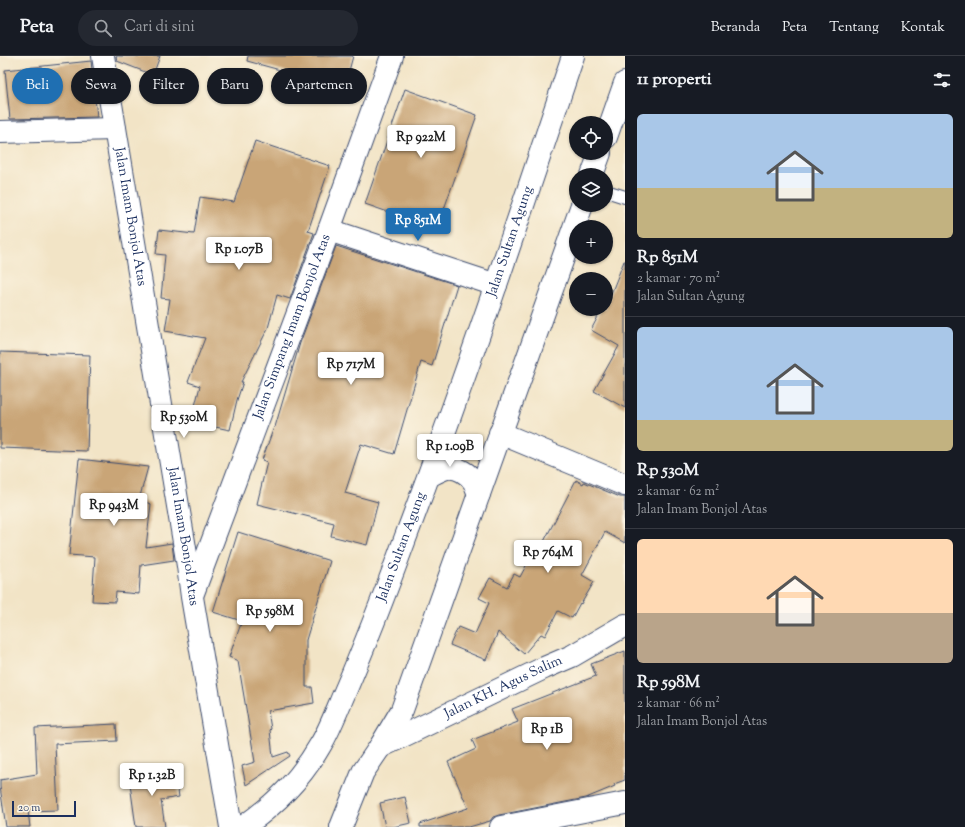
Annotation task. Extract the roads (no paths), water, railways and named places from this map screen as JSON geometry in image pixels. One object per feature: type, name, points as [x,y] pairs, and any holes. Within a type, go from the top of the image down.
[{"type":"street","name":"Jalan Imam Bonjol Atas","points":[[103,56],[231,827]]},
{"type":"street","name":"Jalan Simpang Imam Bonjol Atas","points":[[192,597],[329,230],[392,56]]},
{"type":"street","name":"Jalan Sultan Agung","points":[[243,827],[282,796],[304,772],[323,743],[379,608],[429,476],[496,285],[573,56]]},
{"type":"street","points":[[613,117],[625,83]]},
{"type":"street","points":[[0,132],[116,129]]},
{"type":"street","points":[[341,827],[363,772],[402,710],[579,212]]},
{"type":"street","points":[[329,230],[496,285]]},
{"type":"street","points":[[500,433],[625,485]]},
{"type":"street","points":[[429,476],[449,468],[458,469],[467,474],[479,494]]},
{"type":"street","name":"Jalan KH. Agus Salim","points":[[380,747],[572,656],[625,625]]},
{"type":"street","points":[[500,827],[625,803]]},
{"type":"lane","points":[[613,194],[625,198]]}]
